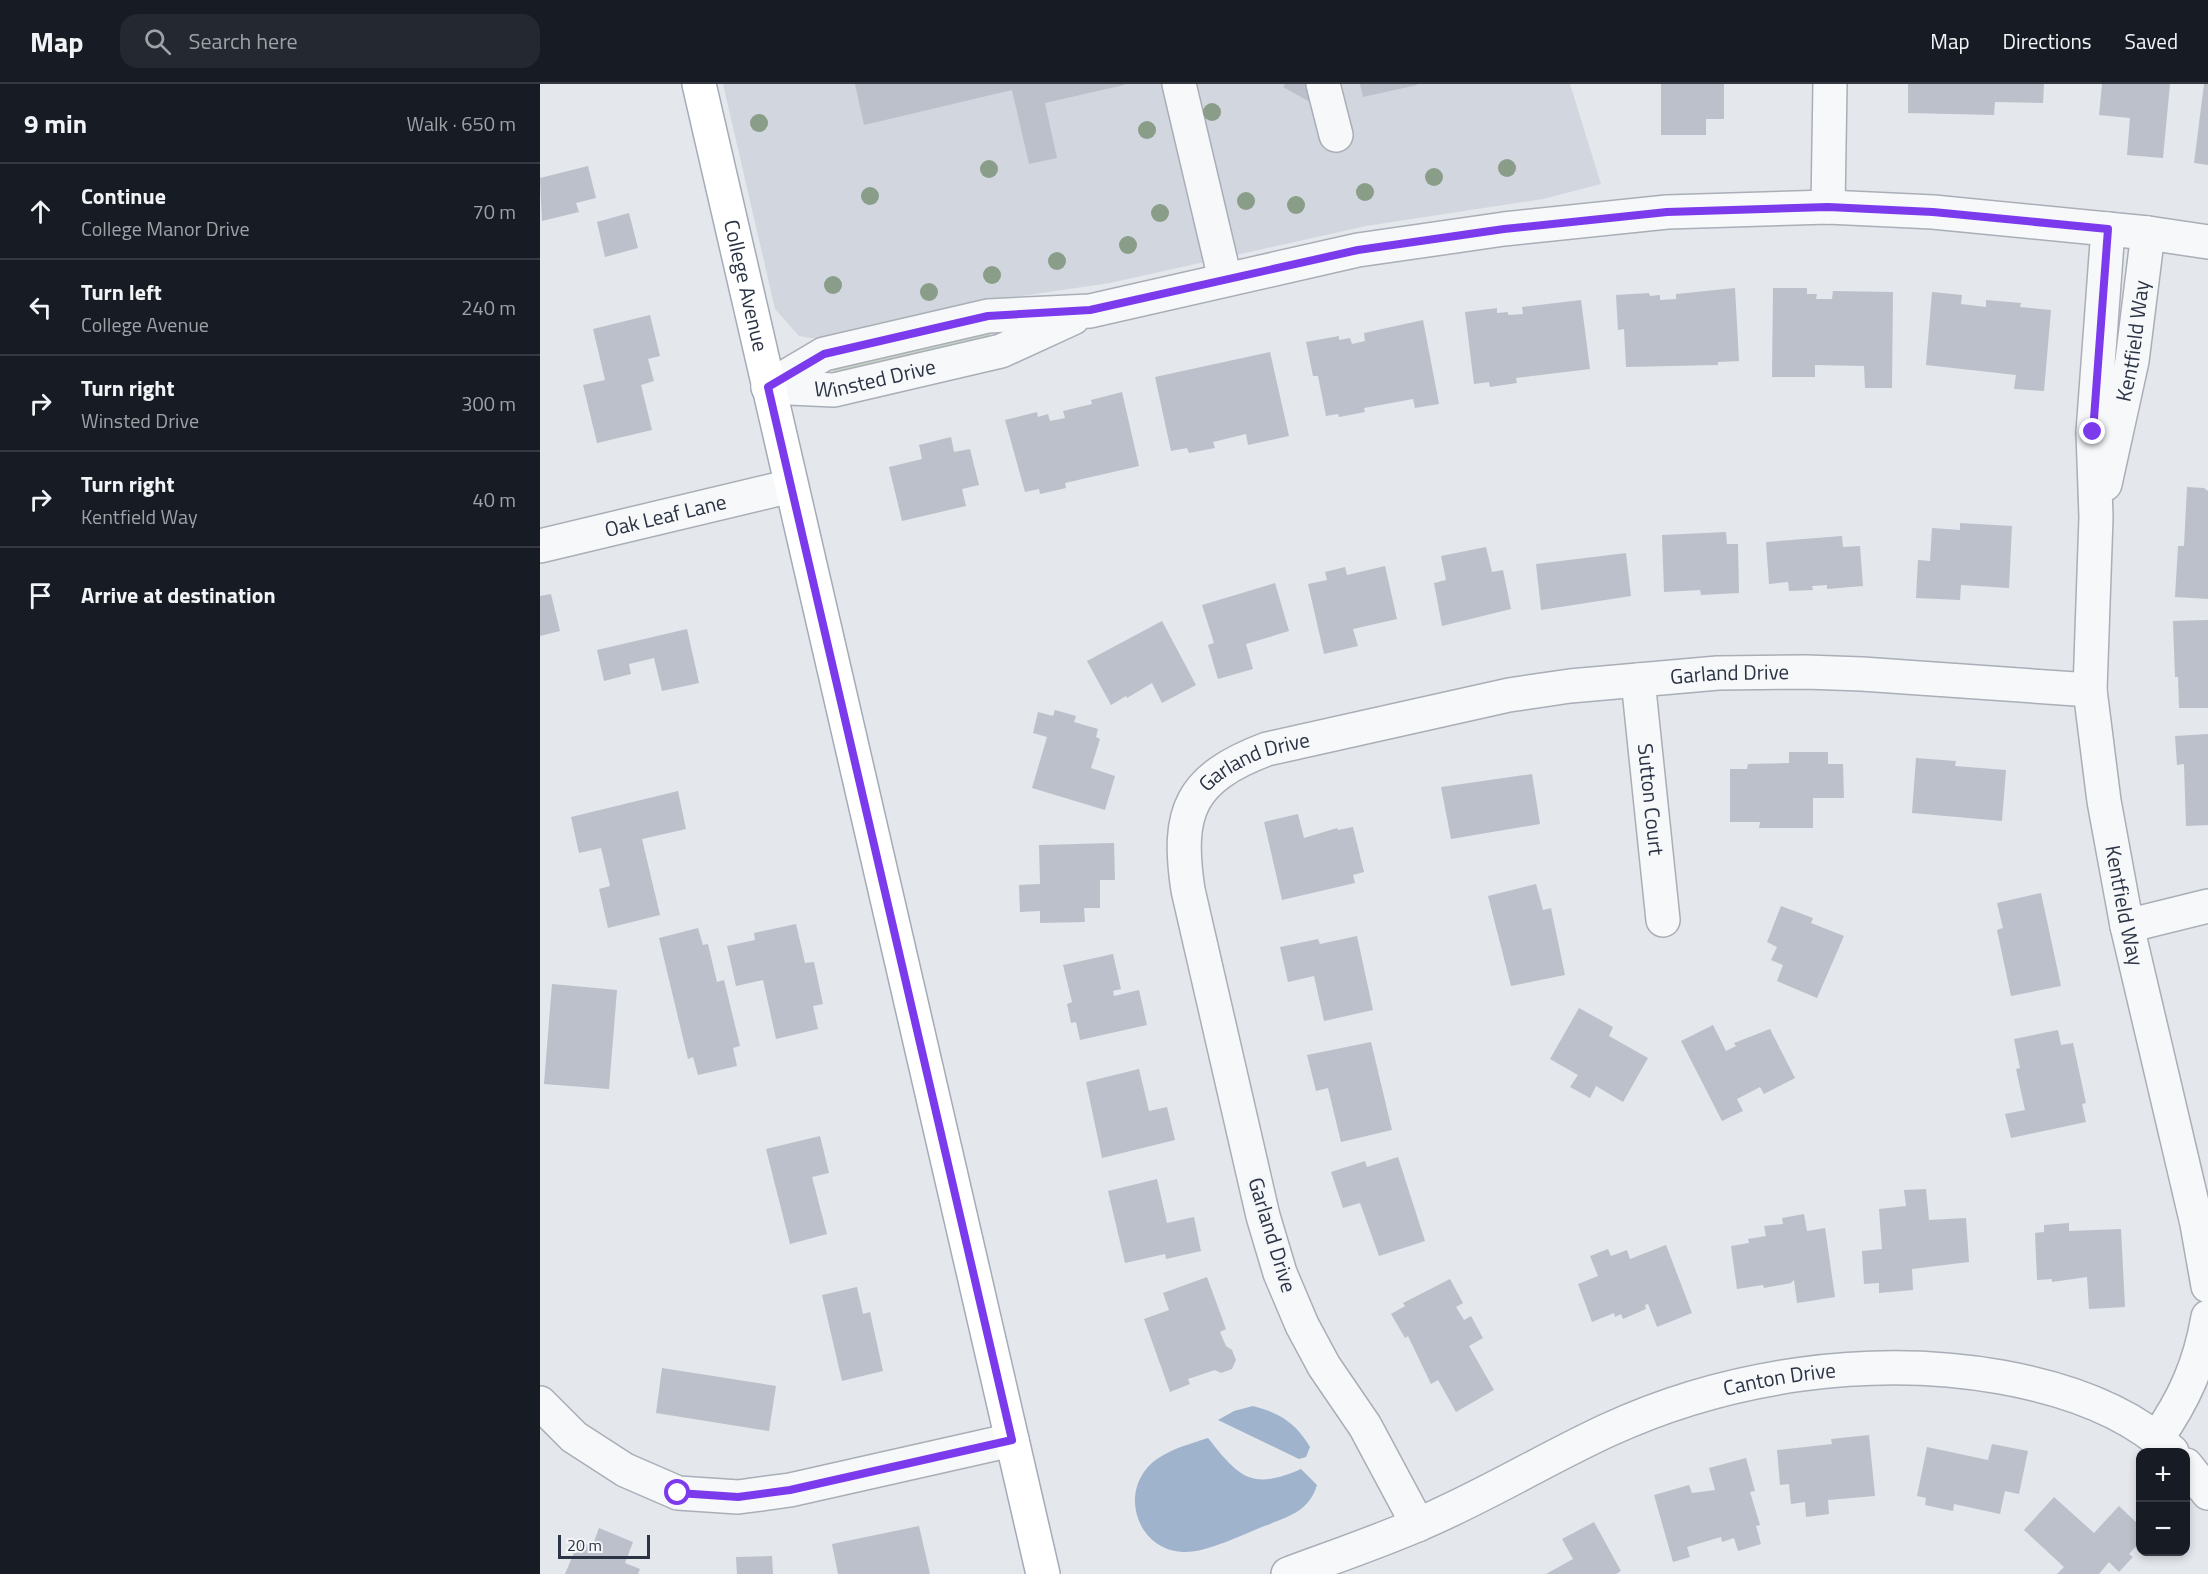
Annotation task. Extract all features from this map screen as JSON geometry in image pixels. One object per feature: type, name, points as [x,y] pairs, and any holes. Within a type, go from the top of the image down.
[{"type":"main road","name":"College Avenue","points":[[699,84],[1043,1574]]},
{"type":"street","points":[[1179,84],[1225,279]]},
{"type":"street","points":[[1323,84],[1336,135]]},
{"type":"street","points":[[1828,207],[1830,84]]},
{"type":"street","name":"Winsted Drive","points":[[768,387],[834,390],[1001,351],[1090,310],[1358,250],[1504,229],[1667,212],[1828,207],[1933,212],[2148,233],[2208,242]]},
{"type":"street","name":"Kentfield Way","points":[[2108,229],[2093,432],[2096,517],[2090,690],[2104,801],[2127,926],[2197,1224],[2208,1286]]},
{"type":"street","name":"Kentfield Way","points":[[2096,517],[2118,434],[2132,362],[2148,233]]},
{"type":"street","name":"Oak Leaf Lane","points":[[540,546],[791,486]]},
{"type":"street","name":"Garland Drive","points":[[1418,1525],[1365,1426],[1324,1366],[1302,1325],[1280,1273],[1263,1216],[1188,890],[1182,852],[1186,814],[1197,795],[1215,776],[1239,759],[1267,749],[1509,695],[1638,680],[1718,674],[1806,672],[2090,690]]},
{"type":"street","name":"Sutton Court","points":[[1638,680],[1662,920]]},
{"type":"street","points":[[2127,926],[2208,906]]},
{"type":"street","points":[[2165,1445],[2178,1409],[2194,1377],[2208,1317]]},
{"type":"street","name":"Canton Drive","points":[[1288,1574],[1418,1525],[1609,1429],[1675,1404],[1743,1384],[1810,1374],[1879,1369],[1933,1369],[2026,1382],[2064,1391],[2111,1412],[2165,1445]]},
{"type":"street","points":[[540,1402],[574,1437],[625,1470],[678,1493],[738,1497],[790,1490],[1012,1440]]},
{"type":"street","points":[[2190,1470],[2208,1493]]},
{"type":"street","name":"Canton Drive","points":[[1347,1574],[1418,1525]]},
{"type":"shaded area","points":[[723,84],[1570,84],[1601,184],[1543,199],[1366,226],[1110,283],[993,300],[823,340],[799,336],[775,309]]},
{"type":"green space","points":[[991,332],[989,340],[834,375],[832,368]]},
{"type":"water","points":[[1253,1406],[1271,1412],[1293,1425],[1310,1447],[1306,1457],[1299,1459],[1218,1420],[1234,1411]]},
{"type":"water","points":[[1208,1438],[1238,1471],[1247,1476],[1270,1479],[1301,1469],[1317,1485],[1309,1502],[1288,1516],[1213,1547],[1184,1552],[1156,1543],[1139,1522],[1135,1494],[1139,1481],[1147,1468],[1160,1457],[1175,1449]]},
{"type":"building","points":[[855,84],[1124,85],[1045,103],[1057,158],[1029,164],[1012,90],[864,125]]},
{"type":"building","points":[[1285,84],[1321,84],[1310,102],[1283,87]]},
{"type":"building","points":[[1360,84],[1417,84],[1417,85],[1363,97]]},
{"type":"building","points":[[1661,84],[1724,84],[1724,119],[1706,119],[1706,135],[1661,135]]},
{"type":"building","points":[[1908,84],[2044,84],[2043,103],[1995,102],[1994,115],[1908,113]]},
{"type":"building","points":[[2102,84],[2170,84],[2163,158],[2127,155],[2130,118],[2099,115]]},
{"type":"building","points":[[2204,84],[2208,84],[2208,165],[2194,163]]},
{"type":"building","points":[[588,166],[596,198],[576,203],[579,212],[542,221],[540,178]]},
{"type":"building","points":[[629,213],[638,248],[605,257],[597,222]]},
{"type":"building","points":[[1735,288],[1739,361],[1718,362],[1718,365],[1626,367],[1624,329],[1618,330],[1616,295],[1649,293],[1650,296],[1660,295],[1660,300],[1676,299],[1676,294]]},
{"type":"building","points":[[1773,288],[1807,288],[1807,294],[1817,294],[1816,299],[1832,299],[1833,291],[1893,292],[1892,388],[1865,388],[1864,366],[1815,365],[1815,377],[1772,377]]},
{"type":"building","points":[[1932,292],[1962,295],[1961,304],[1986,307],[1986,300],[2021,303],[2020,307],[2051,310],[2044,391],[2014,389],[2016,375],[1926,365]]},
{"type":"building","points":[[1581,300],[1590,369],[1516,378],[1517,383],[1490,387],[1489,382],[1474,384],[1465,312],[1497,308],[1497,313],[1523,314],[1522,307]]},
{"type":"building","points":[[650,315],[660,356],[648,359],[654,381],[641,385],[652,430],[597,443],[583,385],[605,380],[593,329]]},
{"type":"building","points":[[1423,320],[1439,404],[1415,408],[1413,399],[1364,408],[1365,412],[1339,417],[1338,414],[1326,416],[1318,376],[1313,376],[1306,342],[1339,336],[1339,340],[1350,338],[1352,344],[1365,341],[1364,333]]},
{"type":"building","points":[[1270,352],[1289,436],[1248,445],[1246,434],[1213,442],[1215,448],[1189,453],[1187,448],[1171,451],[1155,377]]},
{"type":"building","points":[[1122,392],[1139,466],[1065,483],[1066,488],[1040,494],[1039,489],[1025,492],[1005,420],[1037,412],[1038,417],[1048,414],[1050,421],[1065,418],[1063,411],[1092,404],[1091,400]]},
{"type":"building","points":[[951,437],[954,452],[970,449],[979,485],[962,489],[966,506],[902,521],[889,467],[922,459],[919,445]]},
{"type":"building","points":[[2187,487],[2204,488],[2208,491],[2208,599],[2175,597],[2178,546],[2184,546]]},
{"type":"building","points":[[1960,523],[2012,526],[2009,588],[1961,585],[1960,600],[1916,598],[1918,560],[1930,561],[1932,528],[1960,530]]},
{"type":"building","points":[[1726,532],[1727,544],[1738,544],[1739,593],[1701,595],[1700,590],[1664,592],[1662,535]]},
{"type":"building","points":[[1842,536],[1843,547],[1860,546],[1863,586],[1827,589],[1827,585],[1812,586],[1813,590],[1789,591],[1788,582],[1769,584],[1766,542]]},
{"type":"building","points":[[1486,547],[1492,572],[1503,570],[1511,609],[1442,626],[1434,583],[1446,580],[1441,556]]},
{"type":"building","points":[[1626,553],[1631,596],[1541,610],[1536,564]]},
{"type":"building","points":[[1385,566],[1397,619],[1353,629],[1358,646],[1324,654],[1308,584],[1327,580],[1325,572],[1345,567],[1347,575]]},
{"type":"building","points":[[1275,583],[1289,631],[1246,644],[1253,669],[1218,679],[1208,645],[1214,643],[1202,605]]},
{"type":"building","points":[[551,594],[560,631],[540,636],[540,596]]},
{"type":"building","points":[[2208,620],[2208,708],[2179,708],[2178,677],[2175,677],[2173,621]]},
{"type":"building","points":[[1162,621],[1196,685],[1162,703],[1152,683],[1111,705],[1087,661]]},
{"type":"building","points":[[687,629],[699,683],[662,691],[654,658],[629,664],[631,674],[604,681],[597,650]]},
{"type":"building","points":[[1055,710],[1076,716],[1074,722],[1098,729],[1096,737],[1100,739],[1091,768],[1115,776],[1105,810],[1032,788],[1047,737],[1033,733],[1038,712],[1053,716]]},
{"type":"building","points":[[2208,734],[2208,825],[2186,826],[2184,764],[2177,765],[2175,736]]},
{"type":"building","points":[[1789,752],[1828,752],[1828,764],[1843,764],[1844,798],[1813,798],[1813,828],[1759,828],[1760,822],[1730,822],[1730,769],[1747,769],[1748,764],[1789,763]]},
{"type":"building","points":[[1916,758],[1956,761],[1955,766],[2006,770],[2002,821],[1912,813]]},
{"type":"building","points":[[1532,774],[1540,824],[1451,839],[1441,787]]},
{"type":"building","points":[[678,791],[686,829],[642,839],[660,915],[608,928],[599,889],[610,886],[601,848],[579,853],[571,817]]},
{"type":"building","points":[[1298,814],[1304,838],[1337,828],[1338,830],[1353,827],[1364,872],[1353,875],[1355,883],[1282,900],[1264,822]]},
{"type":"building","points":[[1114,843],[1115,880],[1100,880],[1100,908],[1084,908],[1085,922],[1040,923],[1040,911],[1020,912],[1019,885],[1040,884],[1039,845]]},
{"type":"building","points":[[1536,884],[1543,910],[1551,908],[1565,975],[1511,986],[1488,896]]},
{"type":"building","points":[[2041,893],[2061,986],[2011,996],[1997,930],[2003,928],[1997,903]]},
{"type":"building","points":[[1781,906],[1813,918],[1811,923],[1844,936],[1817,998],[1777,981],[1783,965],[1771,960],[1777,947],[1767,942]]},
{"type":"building","points":[[796,924],[805,963],[814,962],[823,1004],[813,1006],[818,1029],[776,1039],[763,980],[736,986],[727,946],[755,940],[754,933]]},
{"type":"building","points":[[698,928],[703,945],[708,944],[717,982],[724,980],[740,1046],[733,1048],[737,1066],[698,1075],[693,1057],[688,1059],[659,938]]},
{"type":"building","points":[[1357,936],[1373,1010],[1324,1021],[1314,976],[1288,982],[1280,947],[1318,939],[1320,944]]},
{"type":"building","points":[[1113,954],[1121,989],[1113,991],[1114,996],[1139,990],[1147,1025],[1080,1040],[1076,1022],[1071,1023],[1067,1004],[1072,1002],[1063,965]]},
{"type":"building","points":[[552,984],[617,990],[609,1089],[544,1084]]},
{"type":"building","points":[[1579,1008],[1613,1027],[1609,1036],[1648,1058],[1623,1102],[1596,1086],[1590,1098],[1570,1087],[1578,1075],[1550,1059]]},
{"type":"building","points":[[1713,1025],[1726,1051],[1736,1046],[1734,1043],[1770,1029],[1795,1078],[1764,1094],[1760,1087],[1737,1099],[1743,1111],[1722,1121],[1681,1041]]},
{"type":"building","points":[[2058,1030],[2061,1045],[2073,1043],[2086,1103],[2082,1104],[2086,1122],[2011,1138],[2005,1114],[2025,1110],[2016,1069],[2020,1068],[2014,1039]]},
{"type":"building","points":[[1371,1042],[1392,1130],[1341,1142],[1328,1088],[1316,1091],[1307,1055]]},
{"type":"building","points":[[1139,1069],[1149,1111],[1167,1107],[1175,1140],[1102,1158],[1086,1082]]},
{"type":"building","points":[[820,1136],[829,1173],[812,1177],[827,1234],[790,1244],[766,1149]]},
{"type":"building","points":[[1398,1157],[1425,1241],[1379,1256],[1360,1203],[1343,1208],[1331,1172],[1365,1161],[1367,1167]]},
{"type":"building","points":[[1157,1179],[1167,1223],[1194,1217],[1201,1251],[1166,1259],[1165,1254],[1125,1263],[1108,1191]]},
{"type":"building","points":[[1926,1189],[1929,1220],[1966,1218],[1969,1262],[1912,1269],[1913,1290],[1879,1293],[1879,1283],[1864,1284],[1862,1251],[1882,1249],[1879,1209],[1906,1206],[1904,1190]]},
{"type":"building","points":[[1804,1214],[1807,1231],[1825,1228],[1835,1297],[1797,1303],[1794,1280],[1791,1283],[1764,1288],[1763,1285],[1737,1289],[1731,1246],[1749,1243],[1748,1239],[1766,1236],[1764,1226],[1783,1224],[1782,1218]]},
{"type":"building","points":[[2069,1223],[2069,1231],[2121,1229],[2125,1307],[2089,1309],[2087,1277],[2052,1282],[2052,1279],[2037,1280],[2035,1233],[2044,1232],[2044,1225]]},
{"type":"building","points":[[1666,1245],[1692,1313],[1657,1327],[1648,1304],[1645,1305],[1646,1309],[1623,1319],[1621,1314],[1615,1317],[1614,1313],[1592,1322],[1578,1284],[1598,1276],[1590,1256],[1608,1249],[1611,1256],[1627,1250],[1630,1259]]},
{"type":"building","points":[[1207,1277],[1226,1329],[1220,1332],[1236,1360],[1232,1369],[1221,1373],[1215,1370],[1188,1379],[1190,1384],[1170,1392],[1144,1319],[1169,1310],[1163,1293]]},
{"type":"building","points":[[1450,1279],[1463,1303],[1456,1307],[1464,1320],[1471,1316],[1483,1338],[1469,1346],[1494,1390],[1456,1412],[1438,1380],[1431,1384],[1408,1336],[1405,1338],[1391,1314],[1405,1306],[1403,1303]]},
{"type":"building","points":[[857,1287],[863,1314],[870,1312],[883,1371],[842,1381],[822,1295]]},
{"type":"building","points":[[662,1368],[776,1386],[769,1431],[656,1413]]},
{"type":"building","points":[[1869,1435],[1875,1496],[1828,1500],[1829,1514],[1806,1517],[1805,1502],[1791,1504],[1789,1484],[1780,1485],[1777,1450],[1832,1444],[1831,1439]]},
{"type":"building","points":[[1992,1444],[2028,1451],[2019,1494],[2005,1491],[2000,1514],[1954,1504],[1953,1511],[1925,1505],[1926,1498],[1917,1496],[1927,1447],[1988,1460]]},
{"type":"building","points":[[1746,1458],[1755,1491],[1750,1492],[1760,1525],[1756,1526],[1761,1544],[1738,1551],[1734,1538],[1722,1542],[1721,1537],[1687,1547],[1690,1557],[1673,1562],[1654,1495],[1689,1485],[1692,1493],[1715,1490],[1709,1468]]},
{"type":"building","points":[[2054,1497],[2094,1533],[2119,1506],[2136,1522],[2136,1546],[2129,1554],[2133,1557],[2119,1572],[2109,1562],[2099,1574],[2057,1574],[2064,1567],[2024,1530]]},
{"type":"building","points":[[1594,1522],[1621,1571],[1616,1574],[1546,1574],[1573,1559],[1562,1539]]},
{"type":"building","points":[[919,1526],[930,1574],[838,1574],[832,1544]]},
{"type":"building","points":[[599,1528],[633,1542],[625,1563],[640,1569],[638,1574],[565,1574],[579,1541],[592,1547]]},
{"type":"building","points":[[772,1556],[773,1574],[737,1574],[736,1557]]},
{"type":"route","points":[[678,1493],[738,1497],[790,1490],[1012,1440],[768,387],[824,354],[988,316],[1090,310],[1358,250],[1504,229],[1667,212],[1828,207],[1933,212],[2108,229],[2093,432]]}]
